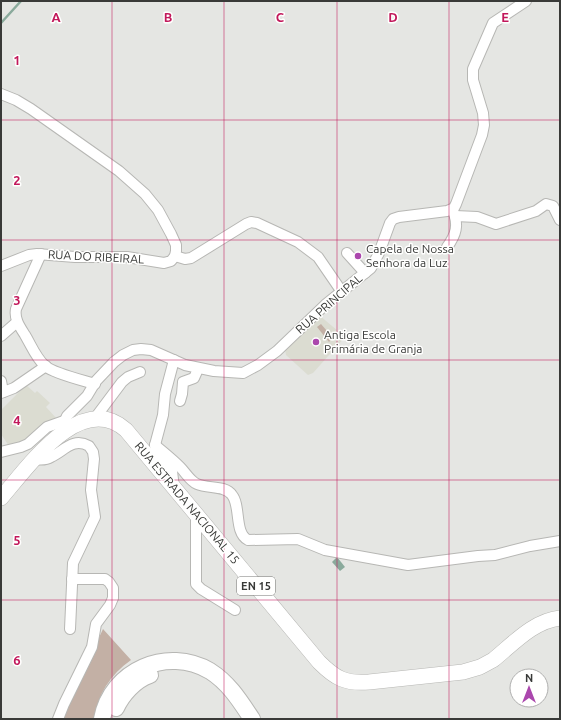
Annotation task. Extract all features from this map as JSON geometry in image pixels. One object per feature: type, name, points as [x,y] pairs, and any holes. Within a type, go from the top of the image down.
[{"type":"highway","points":[[112,719],[128,682],[142,668],[156,663],[178,661],[210,671],[222,680],[235,694],[252,719]]},
{"type":"highway","points":[[102,719],[110,696],[117,686],[160,671],[178,671],[195,675],[210,683],[221,693],[242,719]]},
{"type":"main road","points":[[1,498],[64,426],[95,418]]},
{"type":"main road","name":"RUA ESTRADA NACIONAL 15","points":[[95,418],[108,419],[122,426],[319,662],[334,676],[354,683],[470,670],[493,660],[538,625],[560,618]]},
{"type":"street","points":[[447,247],[456,232],[456,222],[453,213],[482,135],[484,125],[482,107],[473,78],[474,66],[493,23],[526,1]]},
{"type":"street","points":[[1,94],[16,100],[31,110],[119,171],[140,189],[154,204],[171,234],[176,248],[175,256]]},
{"type":"street","points":[[453,213],[478,217],[496,224],[536,211],[548,204],[553,206],[560,220]]},
{"type":"street","name":"RUA PRINCIPAL","points":[[64,426],[68,414],[89,394],[95,384],[117,360],[133,350],[151,350],[198,369],[238,373],[253,368],[277,351],[325,305],[365,273],[374,263],[393,219],[399,217],[453,213]]},
{"type":"street","name":"RUA DO RIBEIRAL","points":[[17,322],[15,314],[16,309],[41,254],[80,257],[127,257],[164,263],[171,261],[175,256],[186,259],[190,258],[246,224],[254,222],[294,239],[315,255],[342,292]]},
{"type":"street","points":[[347,253],[365,273]]},
{"type":"street","points":[[1,266],[28,255],[41,254]]},
{"type":"street","points":[[1,336],[17,322],[37,355],[46,366],[95,384]]},
{"type":"street","points":[[174,360],[165,394],[162,418],[155,445],[156,451],[172,471],[174,488]]},
{"type":"street","points":[[1,381],[2,392],[14,388],[46,366]]},
{"type":"street","points":[[180,400],[183,382],[194,378],[198,369]]},
{"type":"street","points":[[95,418],[122,382],[129,376],[140,372]]},
{"type":"street","points":[[1,452],[28,444],[47,427],[64,426]]},
{"type":"street","points":[[35,459],[50,458],[66,446],[74,443],[86,444],[93,452],[94,463],[91,490],[95,517],[74,560],[70,628]]},
{"type":"street","points":[[155,445],[192,481],[200,485],[226,490],[231,494],[235,503],[241,533],[248,540],[298,540],[325,550],[408,565],[478,556],[495,556],[530,546],[560,541]]},
{"type":"street","points":[[196,514],[196,584],[201,589],[236,610]]},
{"type":"street","points":[[58,719],[92,647],[96,624],[110,605],[114,595],[112,585],[105,579],[72,579]]},
{"type":"shaded area","name":"Antiga Escola Primária de Granja","points":[[319,315],[345,337],[313,373],[308,375],[286,355],[285,349]]},
{"type":"shaded area","points":[[321,324],[333,338],[329,342],[317,327]]},
{"type":"shaded area","points":[[26,385],[35,393],[37,391],[50,403],[46,407],[57,419],[25,442],[9,446],[1,434],[1,410]]},
{"type":"shaded area","points":[[337,557],[345,567],[340,571],[332,562]]},
{"type":"shaded area","points":[[103,629],[131,660],[117,672],[106,686],[99,701],[94,719],[61,719]]},
{"type":"waterway","points":[[1,23],[21,1]]},
{"type":"place","name":"Capela de Nossa Senhora da Luz","points":[[358,256]]},
{"type":"place","name":"Antiga Escola Primária de Granja","points":[[316,342]]}]
